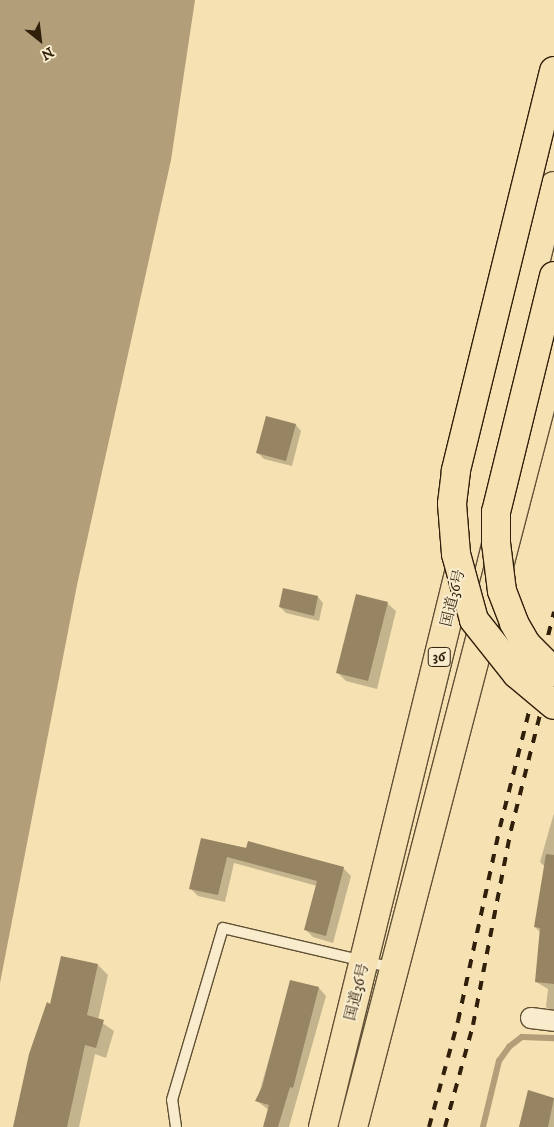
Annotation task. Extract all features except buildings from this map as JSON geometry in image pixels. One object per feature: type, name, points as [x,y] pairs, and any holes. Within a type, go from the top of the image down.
[{"type":"highway","points":[[554,72],[456,470],[452,504],[456,554],[474,620],[516,674],[554,705]]},
{"type":"highway","name":"国道36号","points":[[323,1127],[554,186]]},
{"type":"highway","points":[[554,276],[496,512],[496,543],[502,591],[514,623],[531,650],[554,672]]},
{"type":"highway","name":"国道36号","points":[[353,1127],[554,355]]},
{"type":"street","points":[[531,1018],[554,1020]]},
{"type":"lane","points":[[176,1127],[172,1100],[223,928],[394,969]]},
{"type":"shaded area","points":[[0,0],[195,0],[171,160],[77,585],[0,983]]},
{"type":"waterway","points":[[483,1127],[499,1061],[509,1047],[522,1037],[554,1038]]},
{"type":"railway","points":[[429,1127],[458,1021],[500,827],[554,612]]},
{"type":"railway","points":[[445,1127],[473,1025],[511,830],[554,659]]}]
